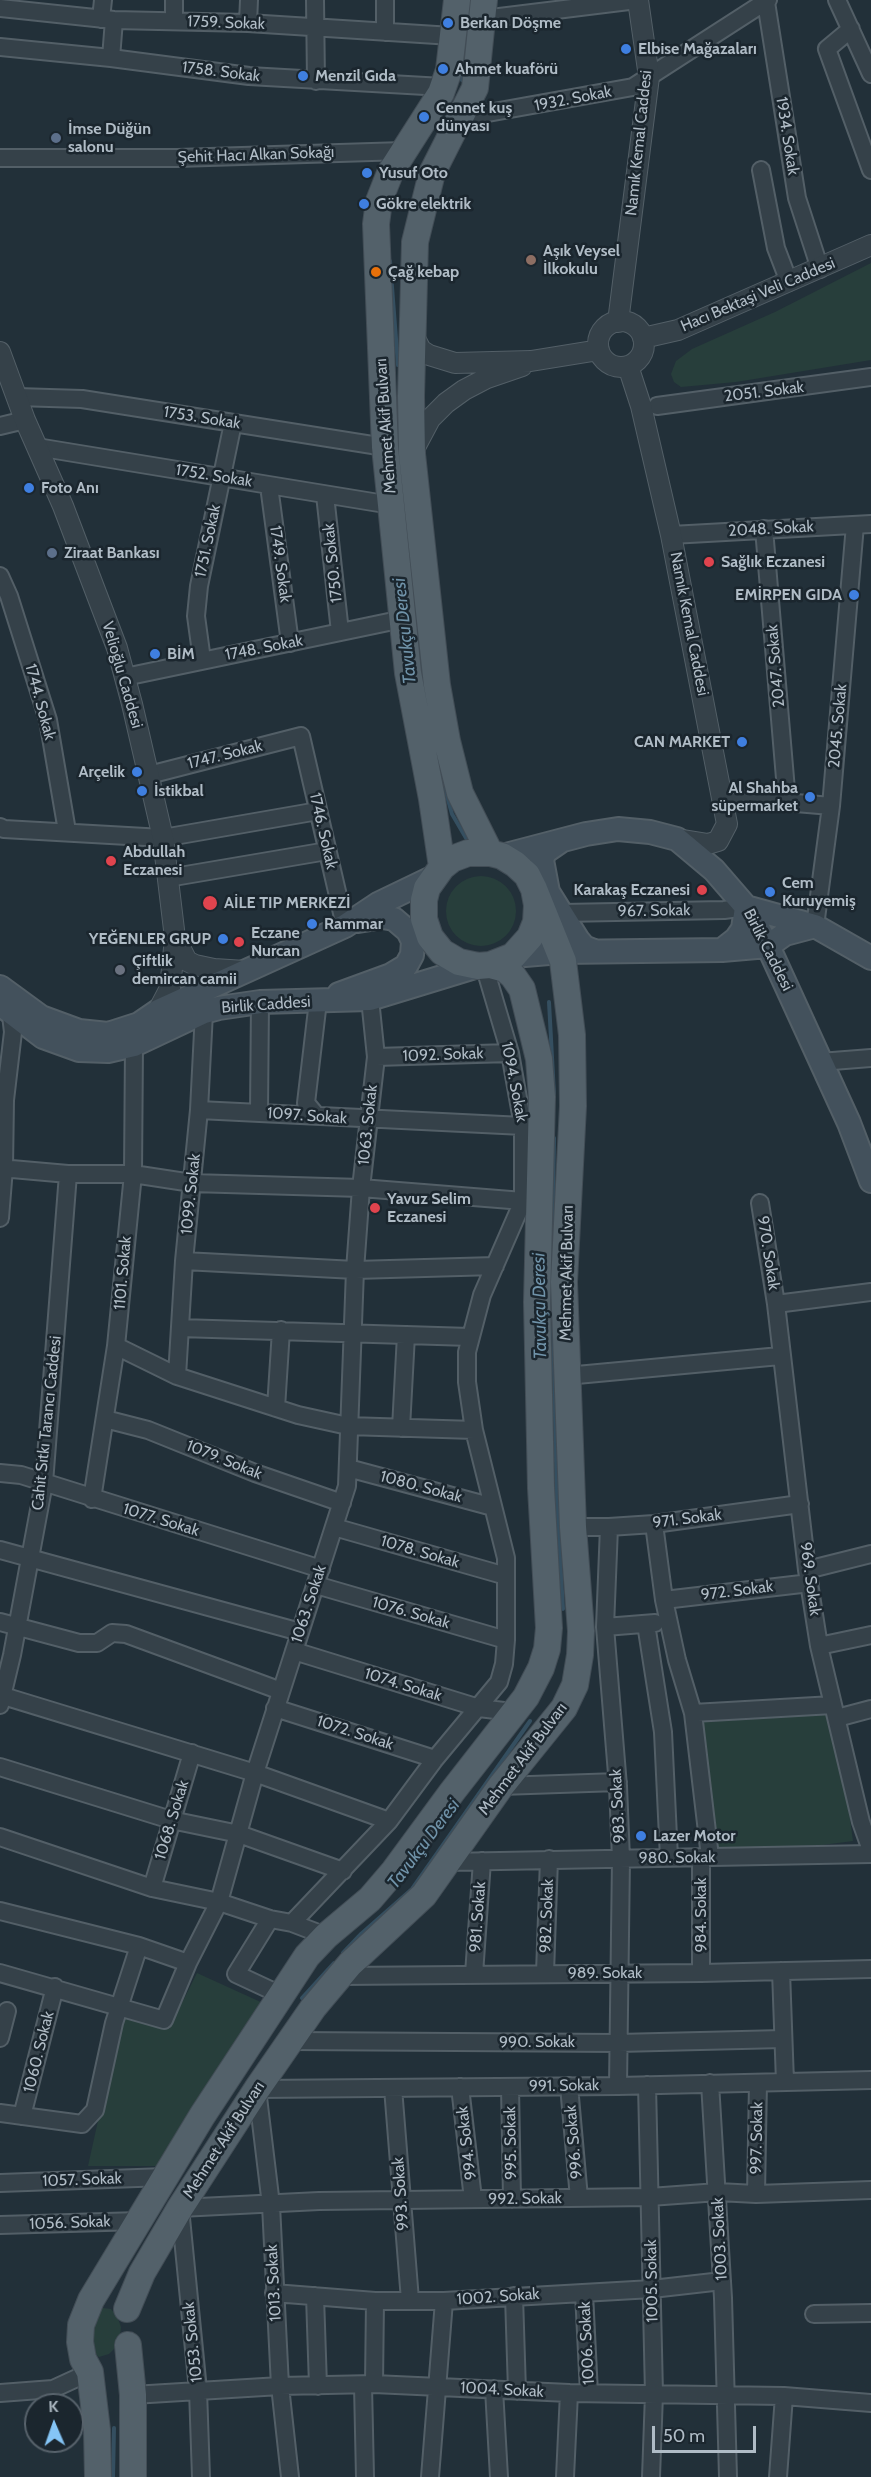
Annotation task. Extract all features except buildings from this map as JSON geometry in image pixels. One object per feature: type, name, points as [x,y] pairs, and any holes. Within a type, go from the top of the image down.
[{"type":"main road","name":"Mehmet Akif Bulvarı","points":[[437,872],[408,673],[385,447],[376,229],[379,201],[400,158],[443,87],[449,70],[457,0]]},
{"type":"main road","name":"Mehmet Akif Bulvarı","points":[[483,10],[475,88],[443,147],[429,185],[415,242],[412,454],[437,685],[447,741],[460,793],[496,854]]},
{"type":"main road","points":[[400,158],[393,176],[400,189],[417,194],[429,185]]},
{"type":"main road","points":[[376,229],[386,219],[401,220],[412,231],[415,242]]},
{"type":"main road","name":"Birlik Caddesi","points":[[496,854],[563,841],[586,834],[618,830],[650,832],[677,839],[714,870],[746,906],[768,946],[870,1171]]},
{"type":"main road","points":[[563,841],[545,852],[542,860],[548,891],[578,940],[584,947],[594,951]]},
{"type":"main road","points":[[468,853],[496,854],[515,864],[527,875],[534,889],[537,905],[536,922],[530,937],[491,963],[459,962],[442,952],[430,937],[424,919],[424,900],[437,872],[452,859],[468,853]]},
{"type":"main road","name":"Birlik Caddesi","points":[[0,987],[41,1017],[79,1031],[108,1034],[139,1024],[158,1011],[345,926],[378,904],[437,872]]},
{"type":"main road","name":"Mehmet Akif Bulvarı","points":[[127,2309],[142,2273],[180,2208],[290,2041],[340,1976],[424,1895],[501,1786],[564,1708],[575,1684],[581,1631],[573,1527],[564,1282],[573,1082],[572,1035],[561,952],[534,889]]},
{"type":"main road","points":[[722,950],[736,939],[743,929],[746,906],[815,926],[871,958]]},
{"type":"main road","points":[[318,1001],[391,975],[406,966],[412,956],[412,942],[408,931],[394,919],[383,917],[364,919],[345,926]]},
{"type":"main road","points":[[768,946],[785,934],[815,926]]},
{"type":"main road","name":"Birlik Caddesi","points":[[6,1021],[79,1050],[108,1051],[134,1045],[204,1012],[219,1008],[260,1002],[370,999],[491,963],[561,952],[722,950],[768,946]]},
{"type":"main road","name":"Mehmet Akif Bulvarı","points":[[91,2300],[202,2116],[307,1956],[326,1936],[370,1899],[388,1878],[512,1712],[526,1698],[541,1668],[547,1649],[549,1628],[541,1488],[537,1314],[542,1097],[539,1059],[522,989],[505,969],[491,963]]},
{"type":"main road","points":[[98,2477],[97,2430],[90,2372],[83,2359],[80,2342],[81,2325],[91,2300],[110,2297],[127,2309],[133,2395],[133,2477]]},
{"type":"main road","points":[[90,2372],[99,2371],[117,2361],[124,2355],[128,2345]]},
{"type":"street","points":[[103,0],[108,19],[111,58]]},
{"type":"street","points":[[174,0],[174,21]]},
{"type":"street","points":[[248,23],[249,0]]},
{"type":"street","points":[[315,0],[316,81]]},
{"type":"street","points":[[385,0],[385,32]]},
{"type":"street","points":[[483,10],[638,0]]},
{"type":"street","name":"Namık Kemal Caddesi","points":[[618,322],[649,77],[638,0]]},
{"type":"street","points":[[837,0],[871,74]]},
{"type":"street","name":"1932. Sokak","points":[[460,118],[633,87],[767,1]]},
{"type":"street","name":"1934. Sokak","points":[[767,1],[797,198],[820,269]]},
{"type":"street","name":"1759. Sokak","points":[[0,8],[108,19],[248,23],[452,36]]},
{"type":"street","points":[[851,29],[827,49],[871,170]]},
{"type":"street","name":"1758. Sokak","points":[[0,47],[111,58],[249,76],[443,87]]},
{"type":"street","name":"Şehit Hacı Alkan Sokağı","points":[[0,158],[400,158]]},
{"type":"street","points":[[761,170],[776,248],[789,282]]},
{"type":"street","name":"Hacı Bektaşi Veli Caddesi","points":[[643,338],[678,330],[871,245]]},
{"type":"street","points":[[618,322],[634,326],[643,338],[644,345],[639,358],[628,366],[621,367],[608,363],[599,350],[599,338],[602,331],[607,326],[618,322]]},
{"type":"street","points":[[412,333],[421,350],[435,359],[455,363],[531,361],[599,350]]},
{"type":"street","name":"Velioğlu Caddesi","points":[[0,352],[25,420],[63,506],[117,648],[149,775],[163,838],[175,938],[170,988],[158,1011]]},
{"type":"street","points":[[412,454],[430,419],[446,403],[487,378],[515,370],[531,361]]},
{"type":"street","name":"Namık Kemal Caddesi","points":[[628,366],[649,406],[670,535],[727,824],[718,841],[708,844],[677,839]]},
{"type":"street","name":"2051. Sokak","points":[[649,406],[871,377]]},
{"type":"street","name":"1753. Sokak","points":[[17,398],[82,399],[385,447]]},
{"type":"street","points":[[0,426],[25,420]]},
{"type":"street","name":"1751. Sokak","points":[[202,660],[196,616],[199,586],[233,423]]},
{"type":"street","name":"1752. Sokak","points":[[37,447],[391,506]]},
{"type":"street","name":"1749. Sokak","points":[[269,486],[290,643]]},
{"type":"street","name":"1750. Sokak","points":[[325,495],[340,632]]},
{"type":"street","name":"2048. Sokak","points":[[670,535],[863,524]]},
{"type":"street","name":"2045. Sokak","points":[[815,926],[863,524]]},
{"type":"street","name":"2047. Sokak","points":[[764,529],[787,802]]},
{"type":"street","name":"1744. Sokak","points":[[0,576],[9,597],[48,720],[67,831]]},
{"type":"street","name":"1748. Sokak","points":[[125,677],[403,619]]},
{"type":"street","name":"1747. Sokak","points":[[149,775],[301,736]]},
{"type":"street","name":"1746. Sokak","points":[[301,736],[345,926]]},
{"type":"street","points":[[724,804],[748,799],[831,806]]},
{"type":"street","points":[[0,827],[163,838],[318,811]]},
{"type":"street","points":[[168,878],[327,851]]},
{"type":"street","name":"967. Sokak","points":[[562,913],[724,910],[746,906]]},
{"type":"street","points":[[175,938],[188,961],[195,965],[244,971]]},
{"type":"street","name":"1094. Sokak","points":[[491,963],[523,1126],[523,1201]]},
{"type":"street","name":"1063. Sokak","points":[[0,1973],[164,2020],[188,1963],[219,1902],[255,1773],[347,1486],[355,1270],[361,1188],[376,1057],[370,999]]},
{"type":"street","points":[[316,1115],[306,1103],[318,1001]]},
{"type":"street","points":[[259,1112],[260,1002]]},
{"type":"street","name":"1099. Sokak","points":[[177,1376],[184,1261],[199,1110],[204,1012]]},
{"type":"street","points":[[0,1218],[6,1021]]},
{"type":"street","name":"1101. Sokak","points":[[92,1499],[116,1346],[132,1174],[134,1045]]},
{"type":"street","name":"1092. Sokak","points":[[376,1057],[510,1053]]},
{"type":"street","points":[[820,1062],[871,1058]]},
{"type":"street","name":"1097. Sokak","points":[[199,1110],[523,1126]]},
{"type":"street","points":[[2,1168],[68,1174],[132,1174],[192,1183],[361,1188],[523,1201],[482,1295],[470,1337],[467,1382],[474,1430],[506,1558],[506,1640],[504,1664],[499,1682],[435,1759],[389,1821],[292,1923]]},
{"type":"street","name":"Cahit Sıtkı Tarancı Caddesi","points":[[1,1698],[18,1626],[44,1483],[68,1174]]},
{"type":"street","name":"970. Sokak","points":[[760,1203],[776,1304]]},
{"type":"street","points":[[184,1261],[355,1270],[495,1266]]},
{"type":"street","points":[[776,1304],[871,1292]]},
{"type":"street","name":"969. Sokak","points":[[776,1304],[780,1356],[819,1646],[868,1831],[871,1852]]},
{"type":"street","points":[[180,1328],[470,1337]]},
{"type":"street","points":[[276,1408],[281,1330]]},
{"type":"street","points":[[401,1428],[406,1335]]},
{"type":"street","points":[[116,1346],[177,1376],[276,1408],[348,1426],[474,1430]]},
{"type":"street","points":[[566,1376],[780,1356]]},
{"type":"street","name":"1079. Sokak","points":[[105,1419],[148,1430],[255,1473],[342,1503]]},
{"type":"street","name":"1080. Sokak","points":[[348,1468],[493,1507]]},
{"type":"street","name":"1077. Sokak","points":[[0,1473],[44,1483],[318,1577]]},
{"type":"street","name":"971. Sokak","points":[[573,1527],[654,1524],[800,1504]]},
{"type":"street","name":"984. Sokak","points":[[654,1524],[664,1600],[677,1660],[693,1713],[705,1857],[701,1973]]},
{"type":"street","name":"1078. Sokak","points":[[334,1527],[506,1576]]},
{"type":"street","name":"983. Sokak","points":[[609,1527],[605,1627],[618,1782],[621,1859],[618,2086]]},
{"type":"street","points":[[0,1550],[300,1632]]},
{"type":"street","name":"972. Sokak","points":[[664,1600],[809,1576],[871,1554]]},
{"type":"street","name":"1076. Sokak","points":[[318,1577],[506,1640]]},
{"type":"street","points":[[0,1622],[78,1643],[97,1643],[111,1633],[126,1634],[281,1691]]},
{"type":"street","points":[[605,1627],[669,1622]]},
{"type":"street","points":[[646,1624],[663,1732],[669,1858]]},
{"type":"street","points":[[819,1646],[871,1635]]},
{"type":"street","name":"1074. Sokak","points":[[294,1651],[479,1708],[512,1712]]},
{"type":"street","points":[[1,1698],[255,1773],[389,1821]]},
{"type":"street","name":"1072. Sokak","points":[[276,1708],[435,1759]]},
{"type":"street","points":[[693,1713],[835,1711],[871,1708]]},
{"type":"street","name":"1068. Sokak","points":[[152,1888],[192,1754]]},
{"type":"street","points":[[0,1767],[171,1820],[239,1834],[343,1871]]},
{"type":"street","points":[[501,1786],[618,1782]]},
{"type":"street","points":[[0,1837],[152,1888],[219,1902],[270,1919],[292,1923],[326,1936]]},
{"type":"street","name":"980. Sokak","points":[[447,1862],[871,1852]]},
{"type":"street","name":"982. Sokak","points":[[545,1973],[549,1859]]},
{"type":"street","name":"981. Sokak","points":[[474,1974],[482,1861]]},
{"type":"street","points":[[0,1911],[139,1946],[188,1963]]},
{"type":"street","points":[[270,1919],[236,1974],[281,1995]]},
{"type":"street","points":[[0,2113],[82,2124],[95,2110],[114,2023],[139,1946]]},
{"type":"street","name":"989. Sokak","points":[[340,1976],[871,1969]]},
{"type":"street","points":[[781,1971],[784,2082]]},
{"type":"street","name":"1060. Sokak","points":[[22,2116],[55,1987]]},
{"type":"street","points":[[0,2038],[7,2011]]},
{"type":"street","name":"990. Sokak","points":[[290,2041],[618,2043],[783,2039]]},
{"type":"street","name":"991. Sokak","points":[[257,2089],[618,2086],[871,2080]]},
{"type":"street","name":"1003. Sokak","points":[[710,2083],[718,2192],[727,2395],[728,2477]]},
{"type":"street","name":"997. Sokak","points":[[756,2194],[758,2083]]},
{"type":"street","name":"1005. Sokak","points":[[647,2085],[654,2394],[651,2477]]},
{"type":"street","name":"995. Sokak","points":[[510,2086],[512,2199]]},
{"type":"street","name":"996. Sokak","points":[[569,2086],[579,2198]]},
{"type":"street","name":"994. Sokak","points":[[460,2087],[473,2199]]},
{"type":"street","name":"993. Sokak","points":[[393,2088],[410,2300]]},
{"type":"street","name":"1013. Sokak","points":[[257,2089],[271,2205],[280,2386],[290,2477]]},
{"type":"street","name":"1057. Sokak","points":[[0,2182],[165,2177]]},
{"type":"street","name":"992. Sokak","points":[[180,2208],[319,2201],[650,2197],[718,2192],[756,2194],[871,2190]]},
{"type":"street","name":"1053. Sokak","points":[[180,2208],[198,2390],[201,2477]]},
{"type":"street","name":"1056. Sokak","points":[[0,2225],[140,2221]]},
{"type":"street","name":"1002. Sokak","points":[[274,2293],[375,2301],[444,2301],[652,2289],[722,2281]]},
{"type":"street","name":"1006. Sokak","points":[[584,2292],[590,2393]]},
{"type":"street","points":[[315,2296],[318,2386]]},
{"type":"street","points":[[514,2296],[517,2391]]},
{"type":"street","points":[[365,2477],[368,2384],[375,2301]]},
{"type":"street","points":[[430,2477],[444,2301]]},
{"type":"street","points":[[814,2313],[871,2313]]},
{"type":"street","points":[[0,2393],[53,2389],[90,2372]]},
{"type":"street","name":"1004. Sokak","points":[[133,2395],[280,2386],[368,2384],[569,2393],[784,2396],[871,2403]]},
{"type":"street","points":[[494,2389],[500,2477]]},
{"type":"street","points":[[565,2477],[569,2393]]},
{"type":"street","points":[[778,2477],[784,2396]]},
{"type":"green space","points":[[871,263],[871,360],[736,382],[681,387],[674,382],[671,374],[676,361],[692,349],[775,312]]},
{"type":"green space","points":[[481,876],[494,879],[506,886],[513,898],[516,911],[513,924],[506,936],[494,943],[481,946],[468,943],[456,936],[449,924],[446,911],[449,898],[456,886],[468,879]]},
{"type":"green space","points":[[834,1698],[853,1841],[708,1860],[689,1717]]},
{"type":"green space","points":[[197,1973],[265,2004],[158,2166],[88,2166],[121,2017],[169,2029]]},
{"type":"green space","points":[[103,2308],[111,2309],[117,2316],[121,2327],[115,2348],[109,2354],[99,2357],[94,2353],[89,2332],[96,2313]]},
{"type":"waterway","name":"Tavukçu Deresi","points":[[462,80],[467,33]]},
{"type":"waterway","name":"Tavukçu Deresi","points":[[390,261],[398,365]]},
{"type":"waterway","name":"Tavukçu Deresi","points":[[397,415],[398,449],[424,689]]},
{"type":"waterway","name":"Tavukçu Deresi","points":[[438,764],[452,814],[466,838]]},
{"type":"waterway","name":"Tavukçu Deresi","points":[[549,1002],[554,1094]]},
{"type":"waterway","name":"Tavukçu Deresi","points":[[552,1262],[554,1138]]},
{"type":"waterway","name":"Tavukçu Deresi","points":[[553,1327],[557,1506],[563,1609]]},
{"type":"waterway","name":"Tavukçu Deresi","points":[[343,1953],[412,1889],[530,1721]]},
{"type":"waterway","name":"Tavukçu Deresi","points":[[302,1998],[334,1963]]},
{"type":"waterway","name":"Tavukçu Deresi","points":[[113,2477],[114,2428]]},
{"type":"place","name":"Berkan Döşme","points":[[448,23]]},
{"type":"place","name":"Elbise Mağazaları","points":[[626,49]]},
{"type":"place","name":"Ahmet kuaförü","points":[[443,69]]},
{"type":"place","name":"Menzil Gıda","points":[[303,76]]},
{"type":"place","name":"Cennet kuş dünyası","points":[[424,117]]},
{"type":"place","name":"İmse Düğün salonu","points":[[56,138]]},
{"type":"place","name":"Yusuf Oto","points":[[367,173]]},
{"type":"place","name":"Gökre elektrik","points":[[364,204]]},
{"type":"place","name":"Aşık Veysel İlkokulu","points":[[531,260]]},
{"type":"place","name":"Çağ kebap","points":[[376,272]]},
{"type":"place","name":"Foto Anı","points":[[29,488]]},
{"type":"place","name":"Ziraat Bankası","points":[[52,553]]},
{"type":"place","name":"Sağlık Eczanesi","points":[[709,562]]},
{"type":"place","name":"EMİRPEN GIDA","points":[[854,595]]},
{"type":"place","name":"BİM","points":[[155,654]]},
{"type":"place","name":"CAN MARKET","points":[[742,742]]},
{"type":"place","name":"Arçelik","points":[[137,772]]},
{"type":"place","name":"İstikbal","points":[[142,791]]},
{"type":"place","name":"Al Shahba süpermarket","points":[[810,797]]},
{"type":"place","name":"Abdullah Eczanesi","points":[[111,861]]},
{"type":"place","name":"Karakaş Eczanesi","points":[[702,890]]},
{"type":"place","name":"Cem Kuruyemiş","points":[[770,892]]},
{"type":"place","name":"AİLE TIP MERKEZİ","points":[[210,903]]},
{"type":"place","name":"Rammar","points":[[312,924]]},
{"type":"place","name":"YEĞENLER GRUP","points":[[223,939]]},
{"type":"place","name":"Eczane Nurcan","points":[[239,942]]},
{"type":"place","name":"Çiftlik demircan camii","points":[[120,970]]},
{"type":"place","name":"Yavuz Selim Eczanesi","points":[[375,1208]]},
{"type":"place","name":"Lazer Motor","points":[[641,1836]]}]
